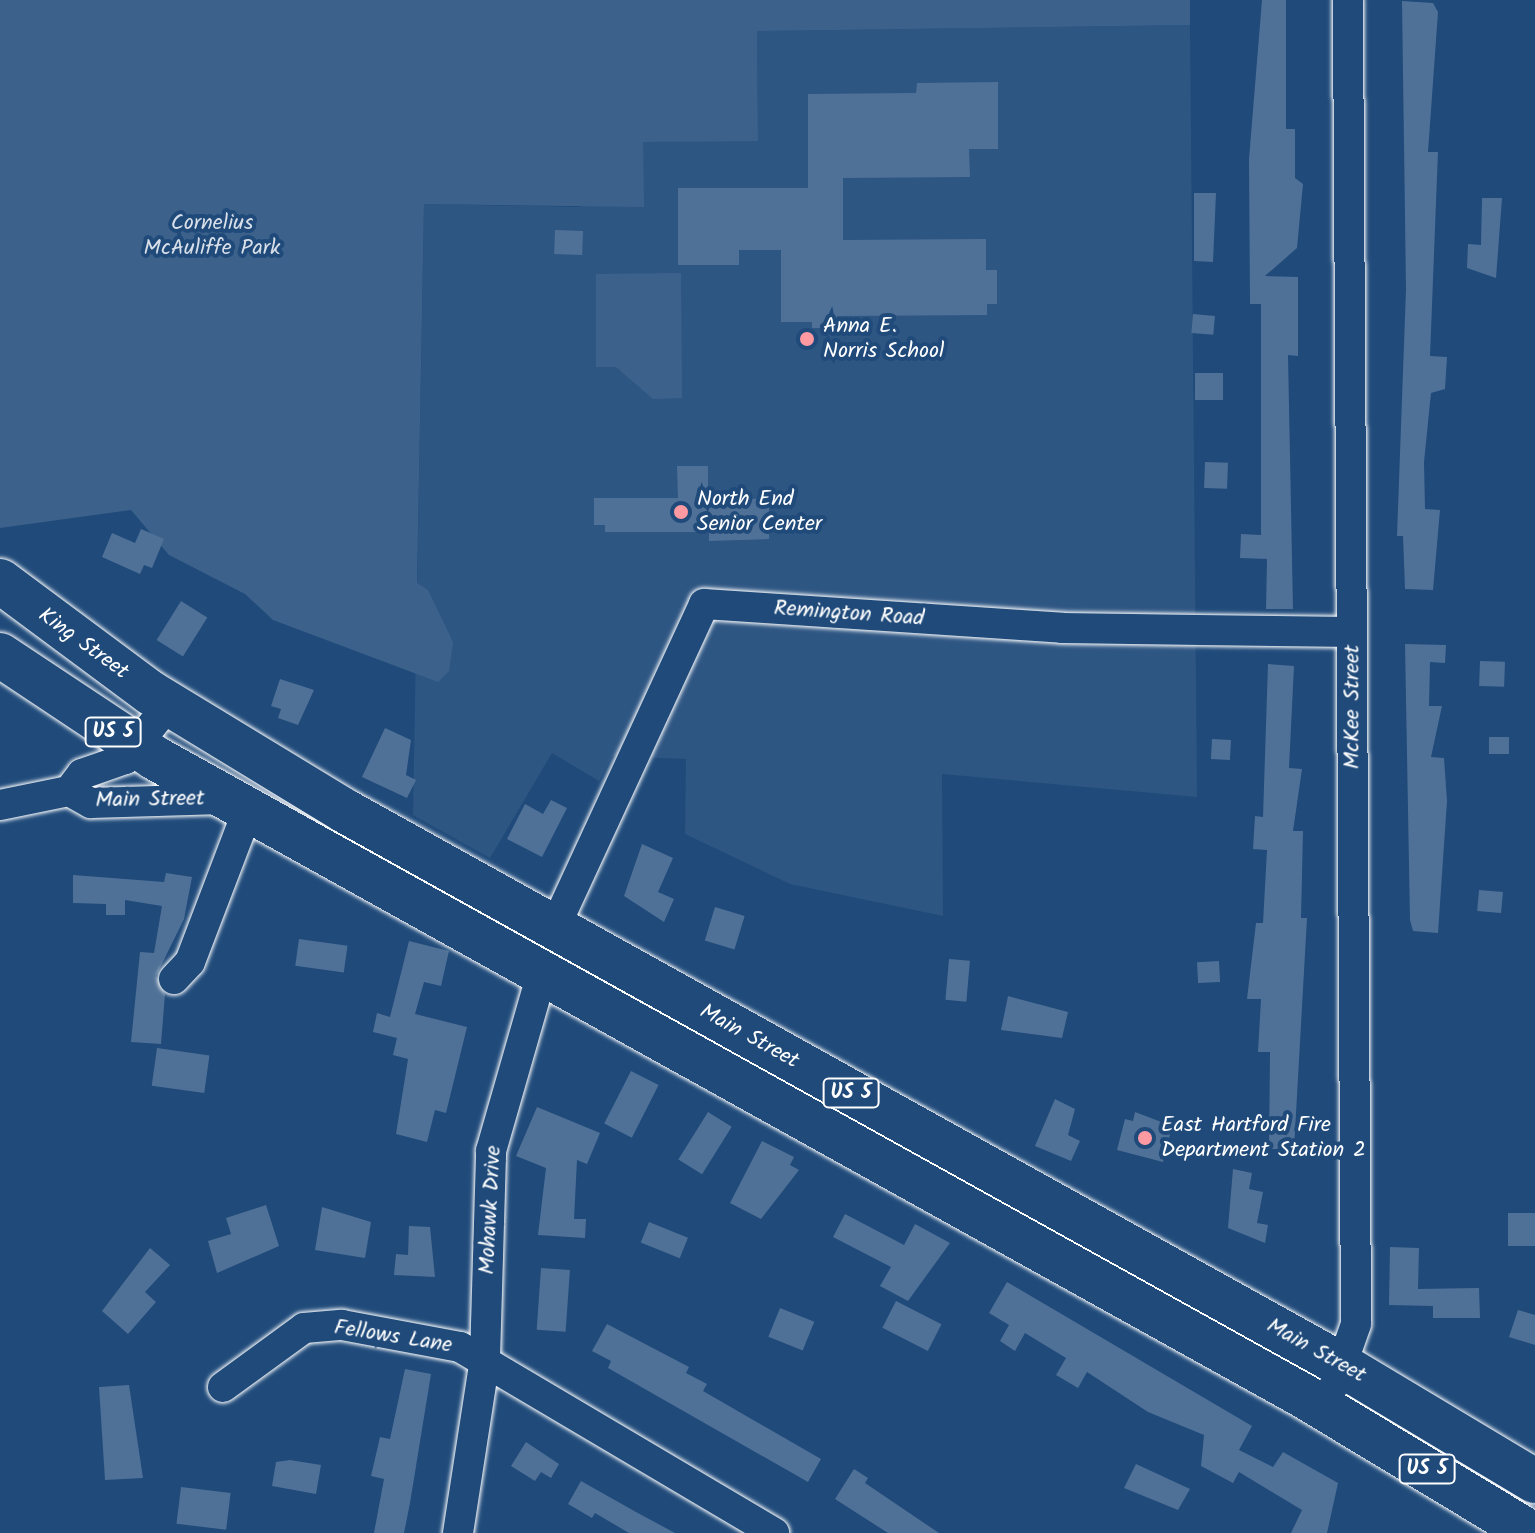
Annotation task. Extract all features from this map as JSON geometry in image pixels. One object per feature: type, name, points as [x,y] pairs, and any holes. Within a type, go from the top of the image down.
[{"type":"highway","name":"King Street","points":[[0,581],[169,704]]},
{"type":"highway","name":"US 5","points":[[0,655],[138,747],[239,805]]},
{"type":"highway","name":"Main Street","points":[[169,704],[554,929],[1345,1367],[1535,1481]]},
{"type":"highway","name":"Main Street","points":[[239,805],[1323,1407],[1531,1533]]},
{"type":"highway","points":[[1098,1282],[1120,1242]]},
{"type":"street","name":"McKee Street","points":[[1323,1407],[1345,1367],[1356,1324],[1348,0]]},
{"type":"street","name":"Remington Road","points":[[554,929],[704,604],[1062,628],[1352,632]]},
{"type":"street","name":"Main Street","points":[[69,791],[82,774],[138,747],[169,704]]},
{"type":"street","name":"Main Street","points":[[0,805],[69,791],[91,803],[239,805]]},
{"type":"street","points":[[174,979],[190,962],[239,805]]},
{"type":"street","name":"Mohawk Drive","points":[[458,1533],[485,1358],[491,1151],[542,973]]},
{"type":"street","name":"Fellows Lane","points":[[223,1387],[304,1328],[342,1325],[412,1336],[485,1358]]},
{"type":"street","points":[[485,1358],[774,1533]]},
{"type":"shaded area","name":"Anna E. Norris School","points":[[1190,25],[1197,797],[942,774],[943,916],[790,884],[685,834],[686,759],[612,756],[599,781],[552,753],[490,858],[413,815],[424,204],[580,207],[643,142],[758,140],[757,31]]},
{"type":"green space","name":"Cornelius McAuliffe Park","points":[[0,0],[1190,0],[1190,25],[757,31],[758,141],[643,142],[644,207],[424,204],[417,583],[428,590],[453,642],[449,671],[438,682],[273,620],[245,594],[169,555],[131,510],[0,528]]},
{"type":"green space","points":[[681,273],[682,398],[653,399],[616,367],[596,367],[596,274]]},
{"type":"building","points":[[1262,0],[1286,0],[1286,129],[1295,129],[1295,178],[1303,184],[1297,248],[1265,276],[1298,277],[1298,356],[1288,355],[1293,609],[1266,609],[1267,559],[1240,558],[1241,534],[1261,535],[1261,304],[1250,304],[1249,159]]},
{"type":"building","points":[[1402,1],[1433,3],[1438,12],[1428,152],[1438,152],[1430,356],[1447,357],[1445,389],[1431,393],[1424,462],[1425,509],[1440,510],[1433,590],[1405,589],[1403,536],[1397,536],[1406,289]]},
{"type":"building","points":[[998,82],[998,149],[969,149],[970,177],[843,178],[843,240],[986,239],[986,270],[997,270],[997,304],[987,304],[987,315],[837,316],[837,328],[812,328],[812,322],[781,322],[781,250],[739,250],[739,265],[678,265],[678,188],[808,188],[808,94],[916,93],[917,83]]},
{"type":"building","points":[[1194,193],[1216,193],[1213,262],[1194,261]]},
{"type":"building","points":[[1482,198],[1502,198],[1496,278],[1467,268],[1468,244],[1481,245]]},
{"type":"building","points":[[555,230],[583,231],[582,255],[554,254]]},
{"type":"building","points":[[1193,314],[1215,316],[1213,335],[1191,333]]},
{"type":"building","points":[[1195,373],[1223,373],[1223,400],[1195,400]]},
{"type":"building","points":[[1205,462],[1228,463],[1227,489],[1204,488]]},
{"type":"building","name":"North End Senior Center","points":[[677,466],[708,466],[708,498],[769,499],[769,539],[709,541],[709,532],[605,532],[605,525],[594,525],[594,498],[678,498]]},
{"type":"building","points":[[141,529],[164,539],[152,568],[144,565],[140,574],[102,557],[112,533],[135,543]]},
{"type":"building","points":[[181,601],[207,617],[183,656],[157,640]]},
{"type":"building","points":[[1405,644],[1446,645],[1445,663],[1430,662],[1429,706],[1442,706],[1431,757],[1444,758],[1447,801],[1438,933],[1413,931],[1410,920]]},
{"type":"building","points":[[1480,661],[1505,662],[1504,687],[1479,686]]},
{"type":"building","points":[[1268,664],[1294,666],[1289,768],[1302,769],[1293,831],[1303,831],[1301,918],[1307,918],[1294,1149],[1269,1149],[1270,1052],[1258,1052],[1261,999],[1247,999],[1256,923],[1263,923],[1267,850],[1253,849],[1255,816],[1263,817]]},
{"type":"building","points":[[280,679],[314,690],[298,725],[278,718],[281,709],[271,706]]},
{"type":"building","points":[[385,728],[411,740],[406,775],[416,780],[407,798],[362,777]]},
{"type":"building","points":[[1489,737],[1509,737],[1509,754],[1489,754]]},
{"type":"building","points":[[1212,739],[1231,740],[1230,760],[1211,759]]},
{"type":"building","points":[[551,800],[567,808],[542,857],[507,839],[525,804],[543,814]]},
{"type":"building","points":[[642,844],[673,858],[658,892],[674,899],[664,922],[624,896]]},
{"type":"building","points":[[166,873],[192,877],[184,919],[156,976],[165,994],[161,1044],[131,1042],[140,952],[154,953],[162,906],[125,900],[125,915],[106,915],[106,904],[73,903],[73,875],[164,882]]},
{"type":"building","points":[[1479,890],[1503,892],[1501,913],[1477,911]]},
{"type":"building","points":[[715,907],[745,916],[734,950],[705,940]]},
{"type":"building","points":[[299,939],[348,946],[344,973],[295,966]]},
{"type":"building","points":[[409,941],[449,951],[441,986],[424,982],[415,1014],[467,1027],[446,1113],[435,1110],[427,1142],[396,1134],[408,1059],[393,1055],[397,1038],[373,1032],[377,1013],[390,1017]]},
{"type":"building","points":[[949,959],[970,961],[966,1002],[945,1000]]},
{"type":"building","points":[[1219,961],[1220,982],[1198,983],[1197,962]]},
{"type":"building","points":[[1008,996],[1068,1012],[1062,1038],[1001,1030]]},
{"type":"building","points":[[157,1048],[209,1055],[204,1093],[152,1086]]},
{"type":"building","points":[[631,1071],[659,1085],[632,1138],[604,1124]]},
{"type":"building","points":[[1055,1099],[1075,1109],[1068,1135],[1080,1141],[1071,1161],[1035,1146]]},
{"type":"building","points":[[537,1107],[600,1133],[587,1164],[577,1160],[574,1219],[586,1219],[585,1238],[538,1235],[546,1168],[516,1156]]},
{"type":"building","points":[[708,1112],[732,1127],[702,1174],[678,1159]]},
{"type":"building","name":"East Hartford Fire Department Station 2","points":[[1135,1112],[1172,1126],[1163,1162],[1117,1150],[1125,1119],[1133,1121]]},
{"type":"building","points":[[762,1141],[794,1157],[790,1165],[799,1170],[761,1219],[730,1203]]},
{"type":"building","points":[[1233,1169],[1252,1173],[1249,1189],[1263,1192],[1257,1223],[1268,1225],[1265,1243],[1228,1228]]},
{"type":"building","points":[[266,1205],[279,1246],[217,1273],[208,1241],[231,1234],[226,1218]]},
{"type":"building","points":[[322,1207],[371,1222],[365,1258],[315,1250]]},
{"type":"building","points":[[1508,1213],[1535,1213],[1535,1246],[1508,1246]]},
{"type":"building","points":[[845,1214],[904,1245],[915,1224],[950,1243],[908,1301],[880,1286],[891,1267],[833,1237]]},
{"type":"building","points":[[649,1222],[688,1238],[680,1258],[641,1242]]},
{"type":"building","points":[[409,1226],[430,1227],[435,1277],[394,1275],[396,1254],[408,1255]]},
{"type":"building","points":[[1390,1247],[1419,1248],[1418,1289],[1479,1288],[1480,1318],[1433,1318],[1433,1306],[1389,1305]]},
{"type":"building","points":[[150,1248],[170,1265],[145,1292],[156,1302],[128,1334],[102,1311]]},
{"type":"building","points":[[541,1268],[570,1270],[566,1332],[537,1330]]},
{"type":"building","points":[[1007,1282],[1252,1426],[1239,1450],[1273,1467],[1283,1452],[1338,1483],[1327,1533],[1291,1533],[1302,1510],[1239,1472],[1233,1483],[1201,1466],[1204,1435],[1148,1412],[1087,1372],[1078,1388],[1056,1375],[1066,1358],[1025,1333],[1015,1351],[1000,1341],[1009,1325],[989,1313]]},
{"type":"building","points":[[896,1301],[941,1324],[928,1351],[882,1328]]},
{"type":"building","points":[[780,1308],[814,1322],[803,1351],[768,1337]]},
{"type":"building","points":[[1518,1310],[1535,1315],[1535,1345],[1509,1337]]},
{"type":"building","points":[[607,1324],[689,1367],[686,1373],[707,1384],[703,1391],[821,1459],[808,1482],[608,1368],[611,1361],[592,1351]]},
{"type":"building","points":[[405,1369],[431,1374],[410,1503],[404,1533],[374,1533],[384,1479],[371,1476],[380,1437],[390,1439]]},
{"type":"building","points":[[129,1385],[143,1478],[105,1480],[99,1387]]},
{"type":"building","points":[[526,1442],[559,1464],[551,1478],[541,1472],[535,1481],[511,1466]]},
{"type":"building","points":[[290,1460],[321,1465],[316,1494],[272,1486],[276,1462]]},
{"type":"building","points":[[1136,1464],[1190,1489],[1178,1510],[1124,1488]]},
{"type":"building","points":[[854,1469],[868,1478],[865,1483],[939,1533],[888,1533],[835,1499]]},
{"type":"building","points":[[581,1481],[675,1533],[629,1533],[595,1513],[592,1518],[568,1504]]},
{"type":"building","points":[[181,1487],[231,1493],[226,1530],[176,1524]]},
{"type":"place","name":"Anna E. Norris School","points":[[807,339]]},
{"type":"place","name":"North End Senior Center","points":[[681,512]]},
{"type":"place","name":"East Hartford Fire Department Station 2","points":[[1145,1138]]}]
